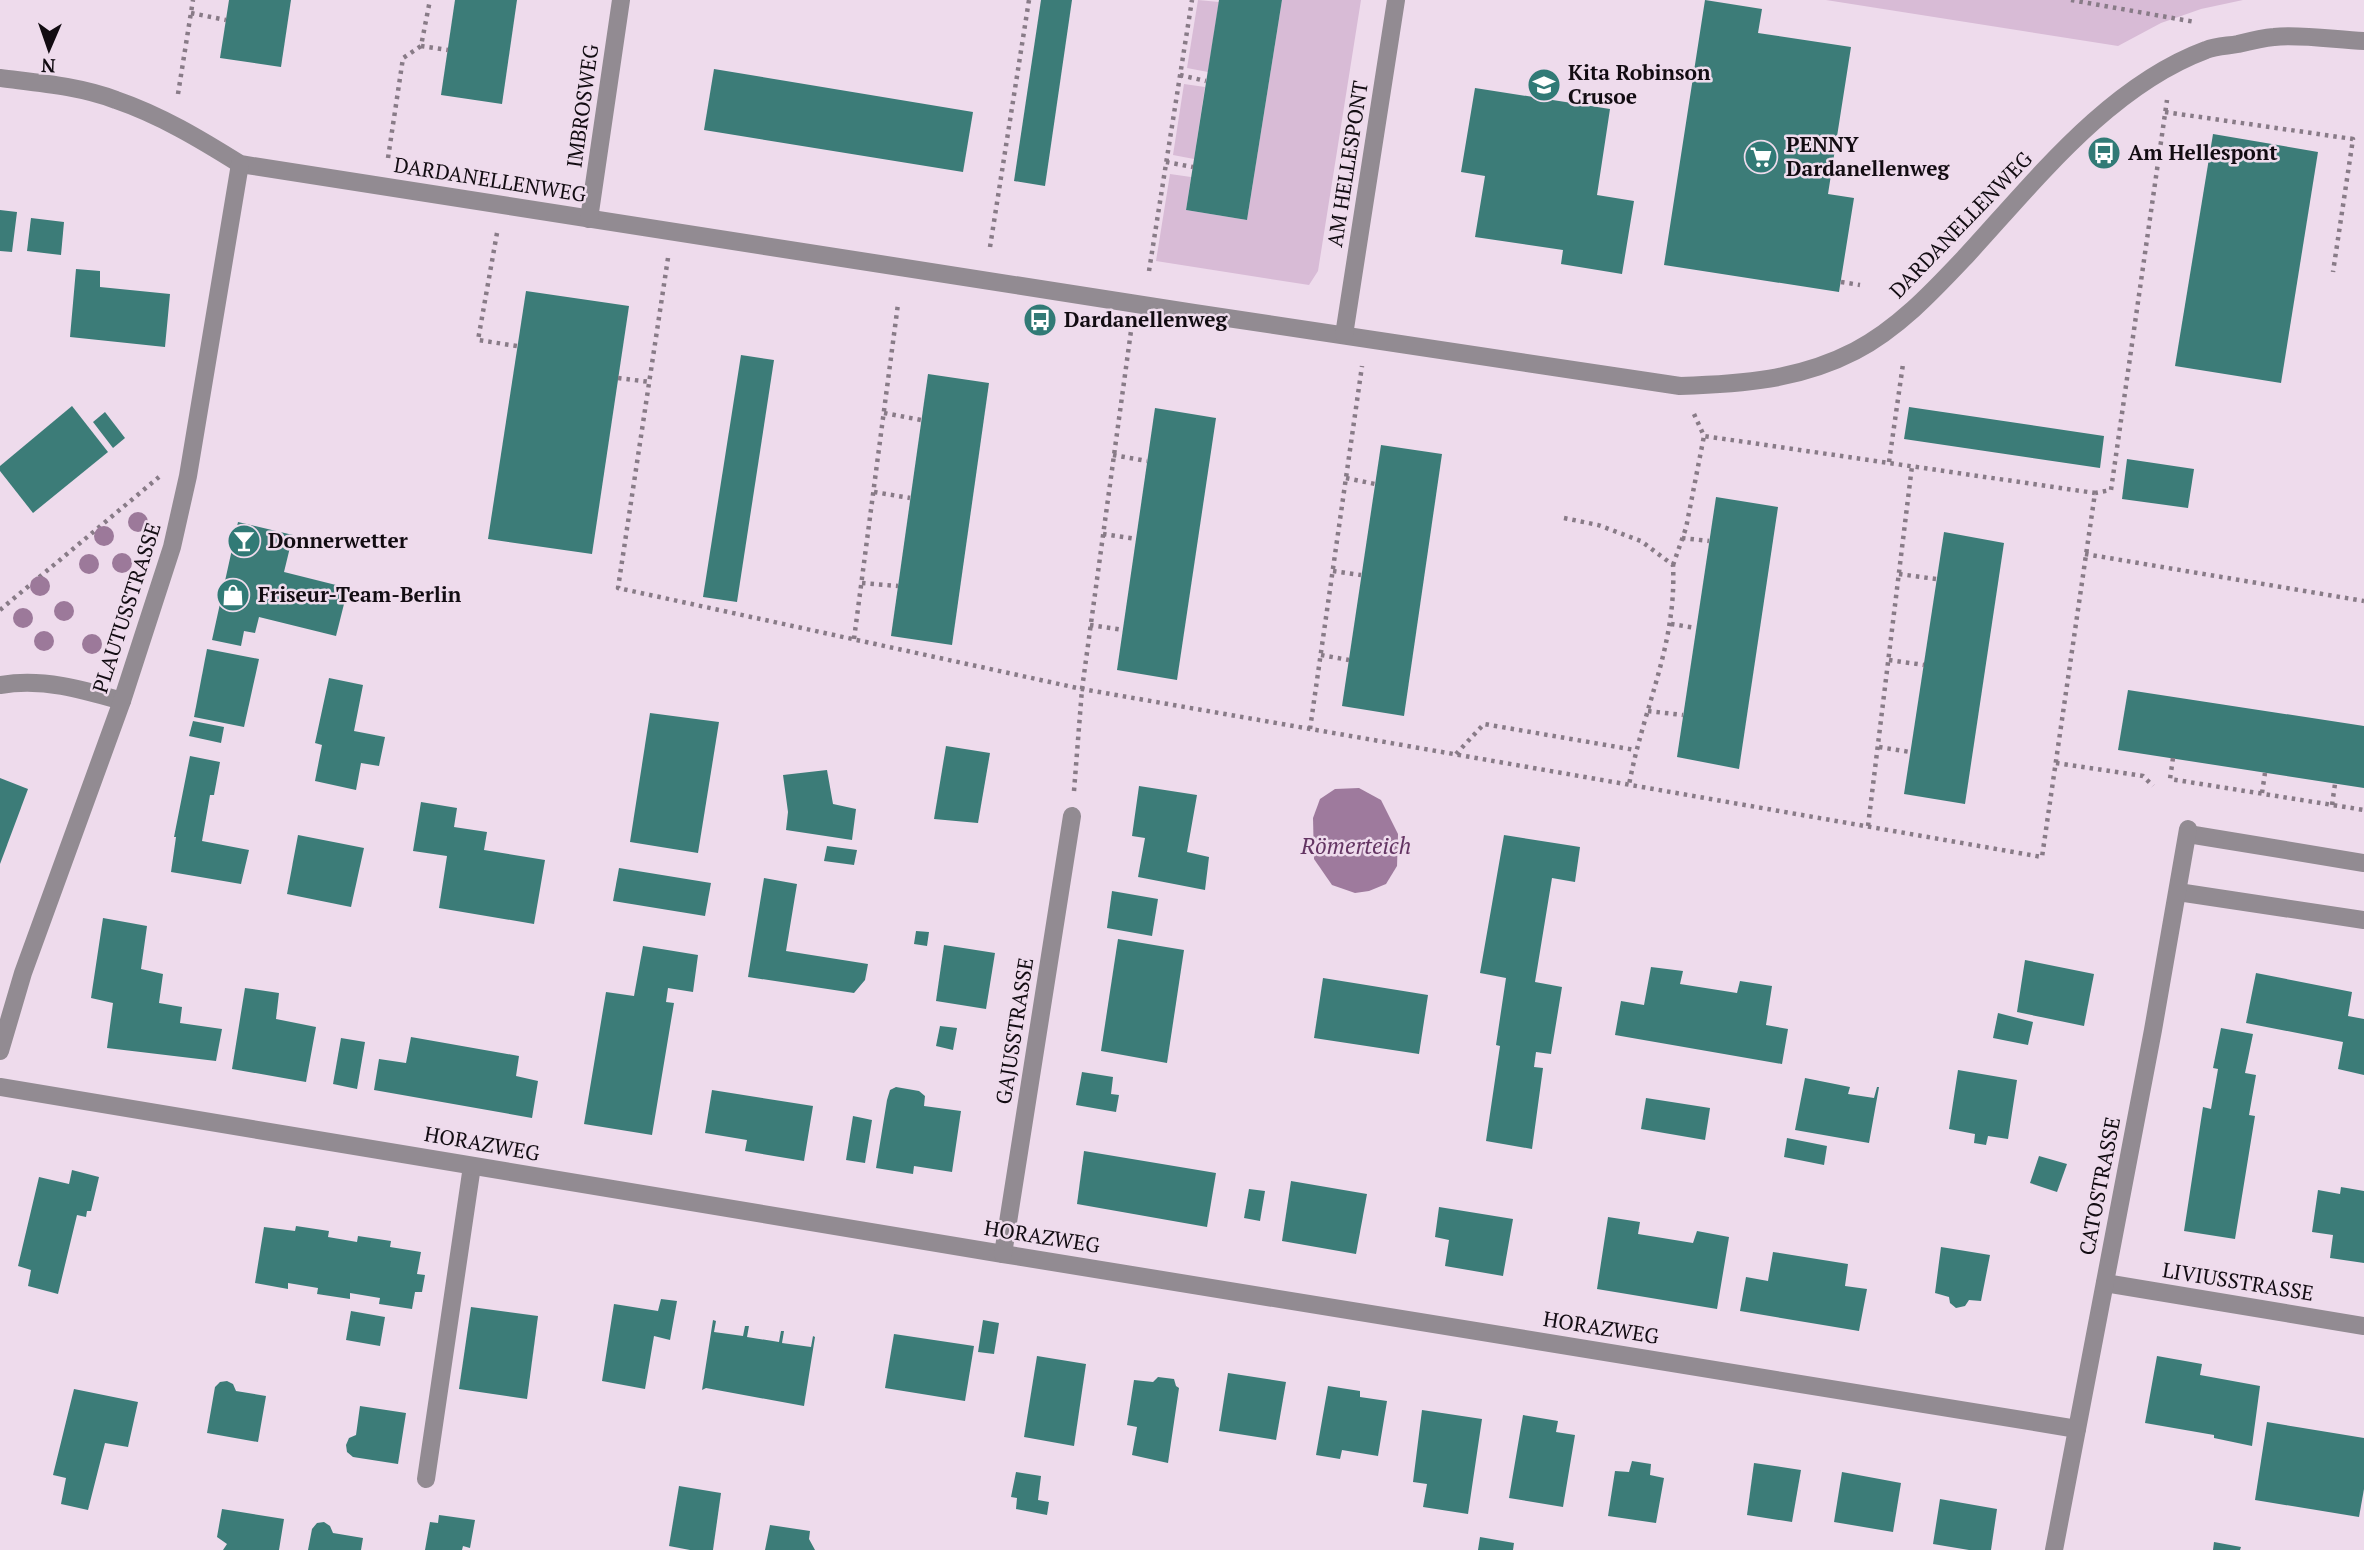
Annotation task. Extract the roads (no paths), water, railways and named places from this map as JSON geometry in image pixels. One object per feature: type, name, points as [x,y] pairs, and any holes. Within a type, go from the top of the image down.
[{"type":"street","name":"IMBROSWEG","points":[[589,219],[621,0]]},
{"type":"street","name":"AM HELLESPONT","points":[[1344,335],[1396,0]]},
{"type":"street","name":"DARDANELLENWEG","points":[[240,164],[1680,386],[1739,384],[1810,370],[1857,350],[1892,326],[1934,290],[2084,131],[2118,100],[2172,65],[2209,49],[2276,37],[2364,41]]},
{"type":"street","points":[[0,78],[65,86],[115,99],[173,124],[240,164]]},
{"type":"street","name":"PLAUTUSSTRASSE","points":[[0,1051],[23,973],[122,701],[182,510],[240,164]]},
{"type":"street","points":[[0,685],[39,682],[71,686],[122,701]]},
{"type":"street","name":"GAJUSSTRASSE","points":[[1003,1254],[1072,816]]},
{"type":"street","name":"CATOSTRASSE","points":[[2054,1550],[2188,832],[2364,863]]},
{"type":"street","points":[[2178,892],[2364,920]]},
{"type":"street","name":"HORAZWEG","points":[[0,1087],[2077,1429]]},
{"type":"street","points":[[426,1479],[472,1166]]},
{"type":"street","name":"LIVIUSSTRASSE","points":[[2105,1283],[2364,1326]]},
{"type":"water","name":"Römerteich","points":[[1359,788],[1381,800],[1398,834],[1397,866],[1386,884],[1355,893],[1332,885],[1314,859],[1313,818],[1320,799],[1335,789]]},
{"type":"place","name":"Kita Robinson Crusoe","points":[[1544,85]]},
{"type":"place","name":"Am Hellespont","points":[[2104,153]]},
{"type":"place","name":"PENNY Dardanellenweg","points":[[1761,157]]},
{"type":"place","name":"Dardanellenweg","points":[[1040,320]]},
{"type":"place","name":"Donnerwetter","points":[[244,541]]},
{"type":"place","name":"Friseur-Team-Berlin","points":[[233,595]]}]
